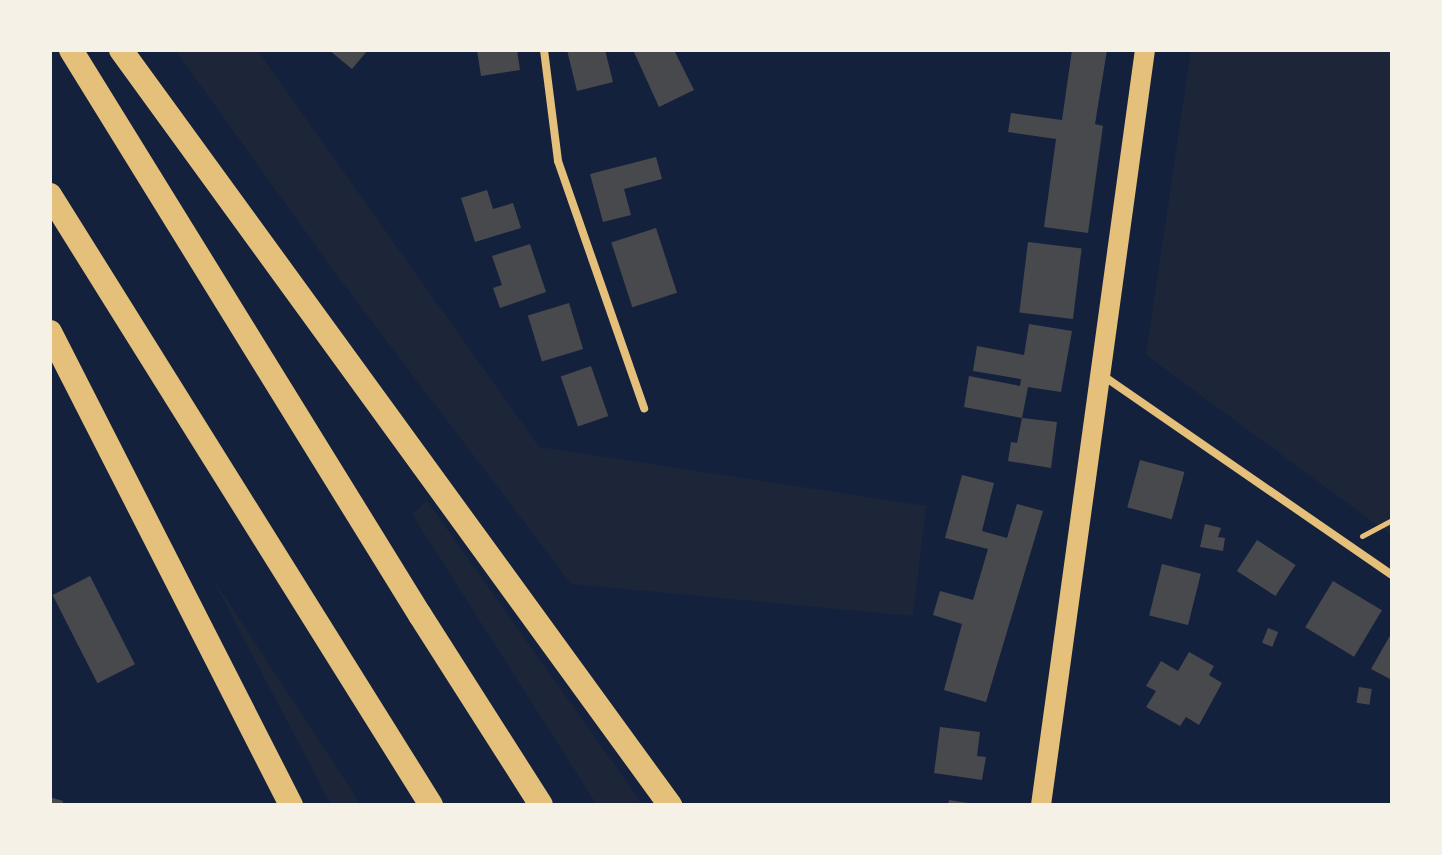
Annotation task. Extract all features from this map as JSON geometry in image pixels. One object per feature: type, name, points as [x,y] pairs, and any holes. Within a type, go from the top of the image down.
[{"type":"highway","points":[[71,50],[411,602],[541,805]]},
{"type":"highway","points":[[121,50],[670,805]]},
{"type":"highway","points":[[50,195],[431,805]]},
{"type":"highway","points":[[50,332],[291,805]]},
{"type":"main road","points":[[1041,805],[1145,50]]},
{"type":"street","points":[[544,50],[558,161],[644,408]]},
{"type":"street","points":[[1101,375],[1392,575]]},
{"type":"path","points":[[1348,546],[1392,520]]},
{"type":"shaded area","points":[[175,50],[257,50],[539,447],[926,506],[913,616],[571,584],[339,278]]},
{"type":"shaded area","points":[[1191,50],[1392,50],[1392,536],[1146,355]]},
{"type":"shaded area","points":[[427,501],[643,805],[597,805],[412,514]]},
{"type":"shaded area","points":[[210,574],[361,805],[331,805]]},
{"type":"building","points":[[329,50],[368,50],[352,69]]},
{"type":"building","points":[[477,50],[517,50],[520,70],[481,76]]},
{"type":"building","points":[[567,50],[605,50],[613,82],[577,91]]},
{"type":"building","points":[[633,50],[674,50],[694,90],[659,107]]},
{"type":"building","points":[[1072,50],[1107,50],[1095,124],[1103,126],[1088,233],[1044,227],[1056,139],[1008,132],[1011,113],[1062,120]]},
{"type":"building","points":[[656,157],[662,179],[624,189],[631,215],[603,222],[590,174]]},
{"type":"building","points":[[487,190],[493,209],[513,203],[521,228],[475,242],[461,198]]},
{"type":"building","points":[[656,228],[677,293],[632,307],[611,243]]},
{"type":"building","points":[[1028,242],[1082,249],[1073,319],[1019,312]]},
{"type":"building","points":[[530,244],[546,292],[500,308],[493,288],[502,285],[492,256]]},
{"type":"building","points":[[569,303],[583,349],[542,361],[528,316]]},
{"type":"building","points":[[1029,324],[1072,331],[1061,392],[1028,387],[1022,418],[964,407],[969,376],[1020,386],[1021,379],[973,371],[977,346],[1024,355]]},
{"type":"building","points":[[591,366],[608,416],[578,427],[561,376]]},
{"type":"building","points":[[1022,418],[1057,422],[1051,468],[1008,461],[1011,442],[1017,443]]},
{"type":"building","points":[[1140,460],[1184,472],[1172,519],[1127,507]]},
{"type":"building","points":[[962,475],[994,483],[982,531],[1007,538],[1017,504],[1043,511],[986,702],[944,690],[962,624],[933,615],[940,591],[973,600],[988,549],[945,538]]},
{"type":"building","points":[[1205,524],[1221,528],[1218,537],[1225,538],[1223,551],[1200,547]]},
{"type":"building","points":[[1257,540],[1296,565],[1275,596],[1237,571]]},
{"type":"building","points":[[1162,564],[1201,574],[1188,625],[1149,615]]},
{"type":"building","points":[[90,576],[135,664],[98,683],[53,595]]},
{"type":"building","points":[[1333,581],[1382,610],[1354,657],[1305,627]]},
{"type":"building","points":[[1268,628],[1278,632],[1272,647],[1262,643]]},
{"type":"building","points":[[1392,632],[1392,680],[1371,669]]},
{"type":"building","points":[[1189,652],[1214,666],[1209,675],[1222,683],[1199,725],[1186,717],[1180,726],[1146,707],[1156,691],[1146,686],[1161,661],[1178,671]]},
{"type":"building","points":[[1359,687],[1372,689],[1369,705],[1356,703]]},
{"type":"building","points":[[940,727],[980,732],[977,756],[986,757],[982,780],[934,773]]},
{"type":"building","points":[[50,797],[63,801],[62,805],[50,805]]},
{"type":"building","points":[[949,800],[968,803],[968,805],[948,805]]}]
